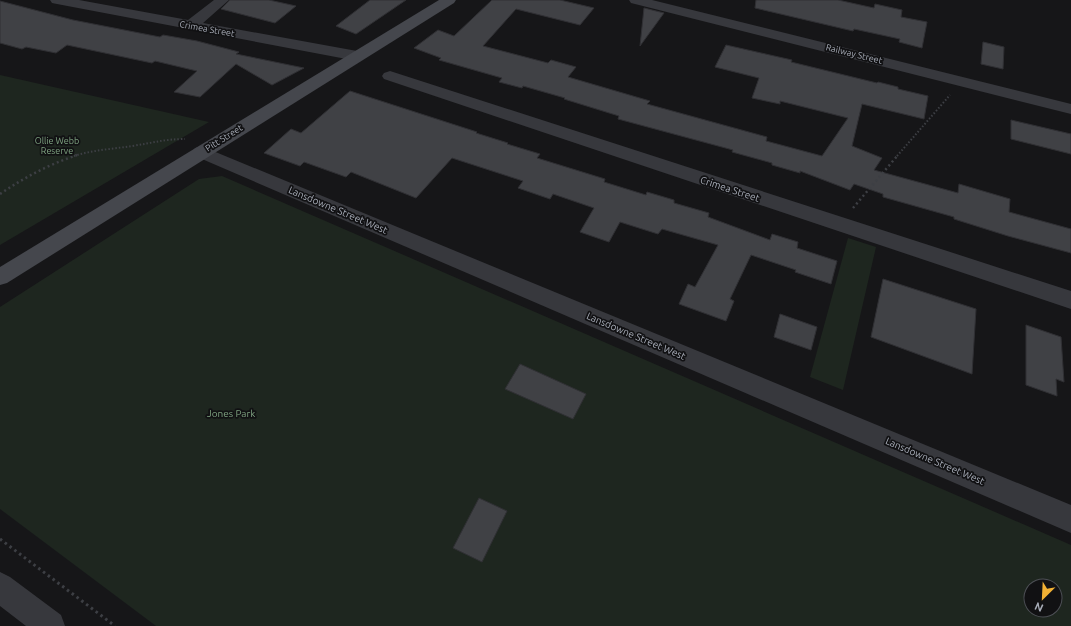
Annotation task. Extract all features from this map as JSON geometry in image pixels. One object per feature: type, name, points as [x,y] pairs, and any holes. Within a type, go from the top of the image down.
[{"type":"main road","name":"Pitt Street","points":[[0,277],[449,0]]},
{"type":"street","name":"Crimea Street","points":[[57,0],[357,56]]},
{"type":"street","points":[[190,26],[222,0]]},
{"type":"street","name":"Railway Street","points":[[636,0],[1071,109]]},
{"type":"street","name":"Crimea Street","points":[[390,76],[1071,300]]},
{"type":"street","name":"Lansdowne Street West","points":[[201,152],[1071,519]]},
{"type":"street","points":[[0,587],[50,626]]},
{"type":"path","points":[[853,208],[953,92]]},
{"type":"path","points":[[0,194],[27,176],[54,163],[84,153],[144,144],[165,139],[190,139],[201,152]]},
{"type":"path","points":[[0,539],[115,626]]},
{"type":"green space","name":"Ollie Webb Reserve","points":[[0,75],[209,122],[0,245]]},
{"type":"green space","name":"Jones Park","points":[[222,176],[1071,545],[1071,626],[156,626],[0,509],[0,307],[199,179]]},
{"type":"green space","points":[[848,238],[876,247],[843,390],[810,377]]},
{"type":"building","points":[[230,0],[269,0],[296,6],[275,23],[221,9]]},
{"type":"building","points":[[370,0],[406,0],[356,34],[336,26]]},
{"type":"building","points":[[492,0],[560,0],[594,8],[580,25],[516,9],[483,46],[548,63],[551,60],[576,67],[568,77],[650,101],[647,104],[767,137],[766,141],[822,156],[848,118],[780,101],[780,104],[752,98],[759,78],[715,67],[726,45],[792,60],[791,62],[878,82],[898,87],[898,89],[928,96],[924,119],[862,104],[852,146],[882,158],[874,170],[958,193],[959,184],[1010,199],[1009,212],[1071,229],[1071,253],[1008,236],[954,219],[954,217],[883,197],[883,194],[854,184],[850,190],[800,171],[800,173],[772,165],[772,163],[732,152],[733,150],[618,119],[619,116],[564,99],[565,98],[523,86],[522,88],[499,82],[502,78],[439,60],[441,58],[414,48],[438,30],[454,36]]},
{"type":"building","points":[[756,0],[838,0],[874,8],[875,4],[902,10],[901,17],[927,22],[922,48],[899,42],[900,39],[854,29],[853,31],[755,8]]},
{"type":"building","points":[[0,1],[73,20],[160,37],[163,35],[197,41],[239,52],[236,54],[304,68],[272,85],[236,64],[200,97],[174,92],[197,71],[155,61],[152,63],[67,45],[56,53],[26,47],[22,49],[0,43]]},
{"type":"building","points":[[644,8],[664,13],[640,46]]},
{"type":"building","points":[[983,42],[1004,47],[1003,69],[981,64]]},
{"type":"building","points":[[350,91],[540,154],[537,158],[605,179],[604,182],[646,195],[647,192],[674,200],[674,203],[709,213],[708,217],[770,240],[772,234],[798,242],[797,248],[837,261],[831,284],[795,272],[796,270],[751,255],[730,299],[734,301],[726,321],[679,304],[688,284],[695,287],[718,245],[662,229],[658,234],[620,222],[609,242],[580,232],[594,208],[553,194],[550,199],[518,188],[523,181],[452,158],[416,198],[351,172],[346,177],[304,162],[300,166],[264,153],[291,129],[301,133]]},
{"type":"building","points":[[1011,120],[1071,134],[1071,154],[1011,139]]},
{"type":"building","points":[[883,279],[976,309],[972,374],[871,337]]},
{"type":"building","points":[[780,314],[817,327],[811,350],[774,337]]},
{"type":"building","points":[[1026,325],[1061,337],[1064,382],[1056,379],[1057,396],[1026,385]]},
{"type":"building","points":[[520,364],[586,394],[573,419],[505,389]]},
{"type":"building","points":[[479,498],[507,511],[482,562],[453,548]]}]
